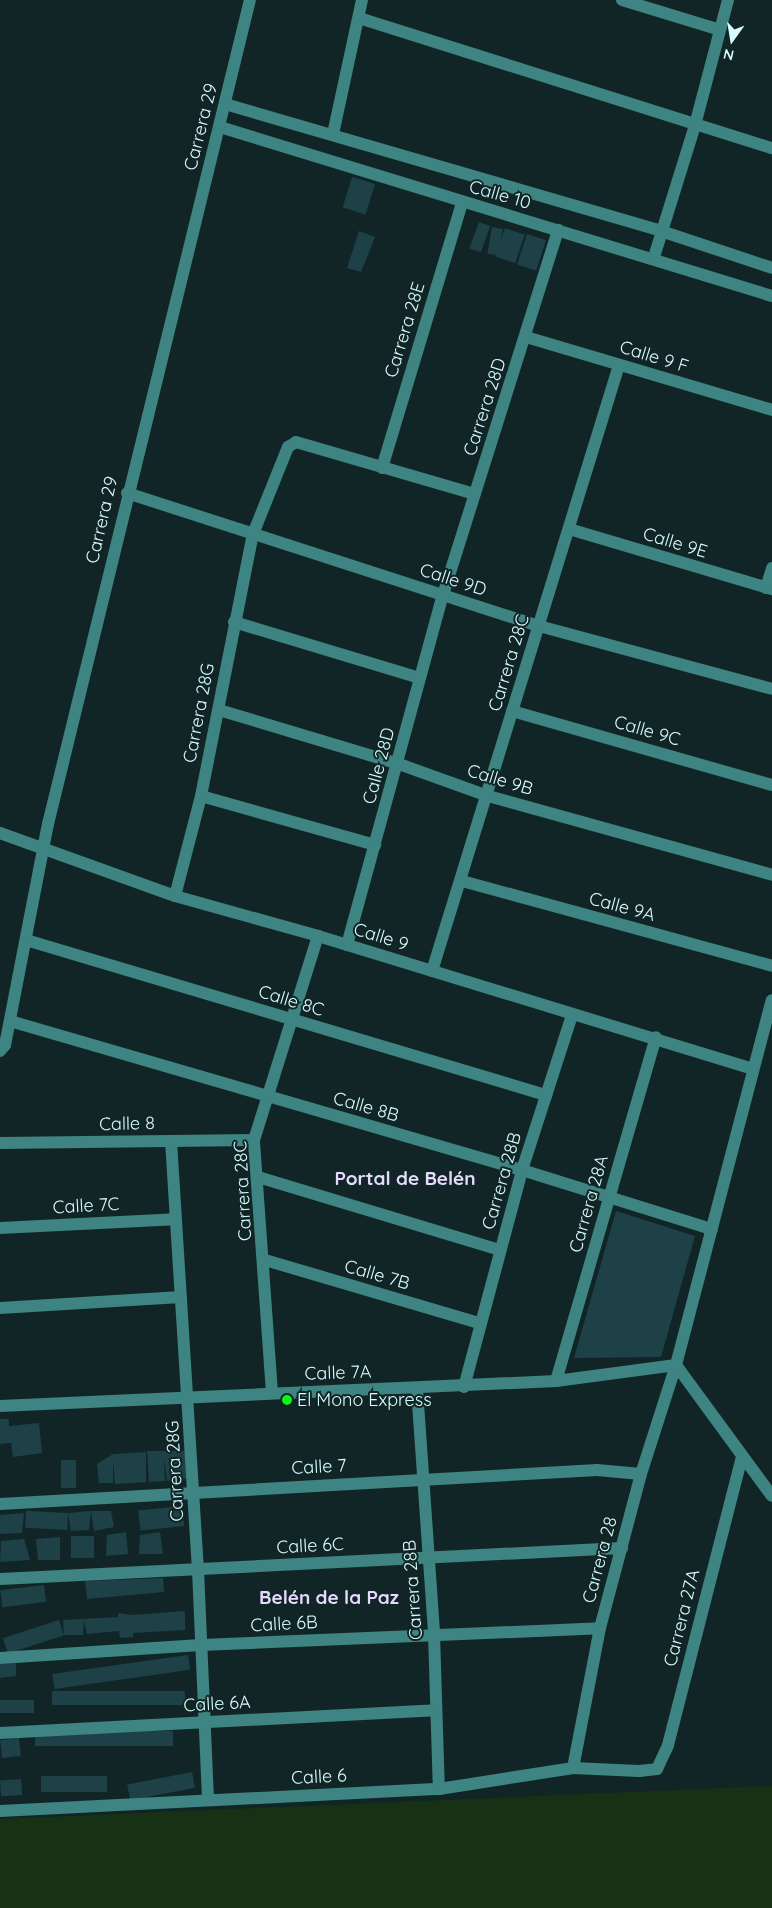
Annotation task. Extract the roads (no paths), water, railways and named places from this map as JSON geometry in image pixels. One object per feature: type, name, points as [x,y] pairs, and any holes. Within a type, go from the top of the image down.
[{"type":"street","name":"Carrera 29","points":[[0,1050],[5,1044],[43,848],[126,493],[226,104],[250,0]]},
{"type":"street","points":[[333,134],[362,0]]},
{"type":"street","points":[[622,0],[720,30]]},
{"type":"street","points":[[654,257],[695,125],[728,0]]},
{"type":"street","points":[[359,18],[772,148]]},
{"type":"street","name":"Calle 10","points":[[226,104],[661,231],[772,268]]},
{"type":"street","name":"Calle 10","points":[[220,126],[333,159],[462,203],[654,257],[772,296]]},
{"type":"street","name":"Carrera 28E","points":[[382,468],[462,203]]},
{"type":"street","name":"Carrera 28D","points":[[443,595],[526,337],[558,230]]},
{"type":"street","name":"Calle 9 F","points":[[526,337],[772,410]]},
{"type":"street","name":"Carrera 28C","points":[[432,972],[462,881],[512,711],[619,365]]},
{"type":"street","name":"Carrera 28G","points":[[175,896],[201,796],[219,710],[234,622],[253,534],[288,446],[296,442],[382,468]]},
{"type":"street","points":[[382,468],[475,494]]},
{"type":"street","name":"Calle 9D","points":[[126,493],[539,626],[772,689]]},
{"type":"street","name":"Calle 9E","points":[[569,529],[769,589]]},
{"type":"street","points":[[769,589],[772,568]]},
{"type":"street","name":"Calle 28D","points":[[347,945],[399,764],[443,595]]},
{"type":"street","points":[[234,622],[420,678]]},
{"type":"street","name":"Calle 9B","points":[[219,710],[399,764],[488,796],[772,875]]},
{"type":"street","name":"Calle 9C","points":[[512,711],[772,785]]},
{"type":"street","points":[[201,796],[375,845]]},
{"type":"street","name":"Calle 9","points":[[0,833],[175,896],[318,936],[753,1069]]},
{"type":"street","name":"Calle 9A","points":[[462,881],[772,966]]},
{"type":"street","name":"Carrera 28C","points":[[272,1393],[265,1260],[254,1140],[270,1098],[318,936]]},
{"type":"street","name":"Calle 8C","points":[[26,940],[546,1095]]},
{"type":"street","name":"Carrera 28","points":[[573,1768],[600,1628],[641,1474],[676,1365],[772,1000]]},
{"type":"street","name":"Carrera 28B","points":[[464,1387],[479,1323],[522,1170],[572,1015]]},
{"type":"street","name":"Calle 8B","points":[[10,1021],[522,1170],[712,1229]]},
{"type":"street","name":"Carrera 28A","points":[[556,1381],[656,1038]]},
{"type":"street","name":"Calle 8","points":[[0,1143],[254,1140]]},
{"type":"street","name":"Carrera 28G","points":[[171,1141],[198,1570],[208,1800]]},
{"type":"street","points":[[258,1177],[500,1250]]},
{"type":"street","name":"Calle 7C","points":[[0,1228],[175,1219]]},
{"type":"street","name":"Calle 7B","points":[[265,1260],[479,1323]]},
{"type":"street","points":[[0,1308],[181,1296]]},
{"type":"street","points":[[676,1365],[772,1496]]},
{"type":"street","name":"Calle 7A","points":[[0,1406],[272,1393],[464,1387],[556,1381],[676,1365]]},
{"type":"street","name":"Carrera 28B","points":[[417,1389],[434,1634],[439,1789]]},
{"type":"street","name":"Carrera 27A","points":[[639,1771],[657,1769],[665,1755],[742,1456]]},
{"type":"street","name":"Calle 7","points":[[0,1504],[596,1470],[641,1474]]},
{"type":"street","name":"Calle 6C","points":[[0,1580],[622,1548]]},
{"type":"street","name":"Calle 6B","points":[[0,1658],[201,1645],[600,1628]]},
{"type":"street","name":"Calle 6A","points":[[0,1733],[435,1710]]},
{"type":"street","name":"Calle 6","points":[[0,1811],[439,1789],[573,1768],[639,1771]]},
{"type":"place","name":"El Mono Express","points":[[287,1400]]},
{"type":"district","name":"Portal de Belén","points":[[405,1179]]},
{"type":"district","name":"Belén de la Paz","points":[[329,1598]]}]
